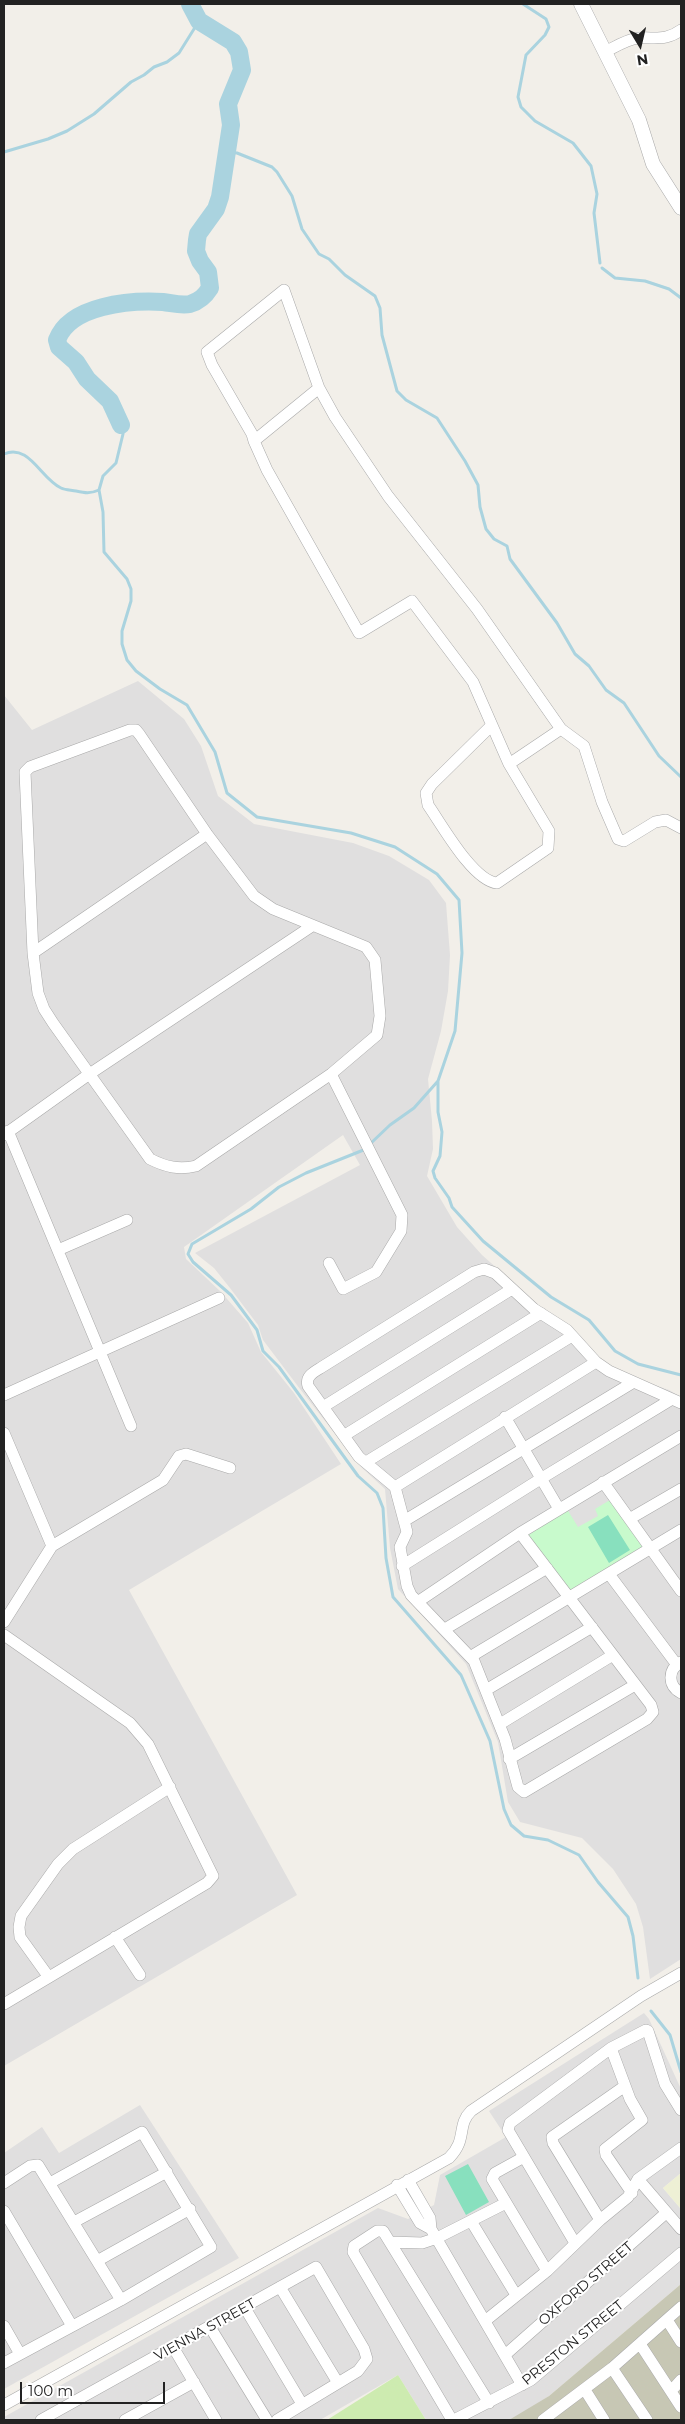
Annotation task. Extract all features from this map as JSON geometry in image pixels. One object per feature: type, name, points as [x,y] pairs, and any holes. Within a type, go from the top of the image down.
[{"type":"street","points":[[581,4],[639,120],[653,164],[681,208]]},
{"type":"street","points":[[605,52],[630,40],[638,38],[662,40],[673,36],[681,30]]},
{"type":"street","points":[[492,725],[432,784],[426,793],[428,805],[477,874],[490,883],[497,884],[548,848],[550,839],[549,831],[509,764],[492,725],[473,682],[412,601],[359,633],[267,470],[252,434],[212,364],[208,352],[284,290],[318,388],[335,417],[388,496],[477,609],[561,729],[584,746],[602,802],[618,839],[624,841],[655,822],[666,820],[681,828]]},
{"type":"street","points":[[254,441],[318,388]]},
{"type":"street","points":[[509,764],[561,729]]},
{"type":"street","points":[[130,730],[136,730],[207,834],[254,896],[273,909],[366,947],[375,960],[380,1016],[377,1035],[331,1074],[196,1166],[184,1169],[165,1166],[150,1158],[88,1075],[44,1009],[38,993],[33,954],[25,772],[30,767],[130,730]]},
{"type":"street","points":[[33,954],[207,834]]},
{"type":"street","points":[[131,1426],[58,1250],[6,1133],[88,1075],[312,926]]},
{"type":"street","points":[[329,1263],[344,1289],[376,1272],[401,1231],[402,1215],[331,1074]]},
{"type":"street","points":[[58,1250],[127,1220]]},
{"type":"street","points":[[520,1533],[651,1705],[653,1712],[647,1719],[524,1792],[518,1787],[509,1758],[506,1739],[470,1657],[411,1594],[402,1566],[400,1547],[406,1535],[395,1487],[366,1462],[322,1407],[307,1381],[309,1377],[474,1272],[484,1269],[495,1273],[541,1313],[572,1336],[596,1362],[609,1372],[677,1401]]},
{"type":"street","points":[[322,1407],[512,1289]]},
{"type":"street","points":[[4,1395],[219,1298]]},
{"type":"street","points":[[345,1436],[541,1313]]},
{"type":"street","points":[[366,1462],[572,1336]]},
{"type":"street","points":[[395,1487],[596,1362]]},
{"type":"street","points":[[404,1521],[632,1382]]},
{"type":"street","points":[[402,1566],[542,1478],[677,1401]]},
{"type":"street","points":[[505,1417],[542,1478],[558,1509]]},
{"type":"street","points":[[4,1433],[52,1546]]},
{"type":"street","points":[[419,1601],[558,1509],[681,1436]]},
{"type":"street","points":[[4,1622],[52,1546],[163,1480],[182,1454],[230,1468]]},
{"type":"street","points":[[603,1482],[631,1518],[650,1548],[676,1575],[681,1591]]},
{"type":"street","points":[[631,1518],[681,1489]]},
{"type":"street","points":[[470,1657],[681,1530]]},
{"type":"street","points":[[444,1629],[547,1568]]},
{"type":"street","points":[[609,1574],[679,1664],[672,1672],[671,1681],[675,1689],[681,1693]]},
{"type":"street","points":[[486,1690],[592,1627]]},
{"type":"street","points":[[4,1635],[130,1722],[148,1744],[213,1876],[207,1883],[48,1976],[4,2004]]},
{"type":"street","points":[[500,1724],[613,1655]]},
{"type":"street","points":[[509,1758],[635,1685]]},
{"type":"street","points":[[48,1976],[20,1937],[21,1916],[58,1864],[72,1849],[170,1787]]},
{"type":"street","points":[[115,1937],[140,1975]]},
{"type":"street","points":[[4,2405],[449,2158],[462,2140],[463,2122],[471,2111],[641,1996],[681,1973]]},
{"type":"street","points":[[576,2243],[508,2130],[510,2123],[611,2048],[643,2030],[648,2031],[665,2084],[681,2110]]},
{"type":"street","points":[[611,2048],[624,2086],[642,2120],[604,2149],[606,2155],[632,2193]]},
{"type":"street","points":[[600,2220],[553,2143],[552,2137],[624,2086]]},
{"type":"street","points":[[4,2363],[121,2300],[210,2249],[210,2242],[146,2135],[140,2132],[50,2183]]},
{"type":"street","points":[[485,2321],[546,2270],[632,2193],[638,2179],[681,2148]]},
{"type":"street","points":[[524,2157],[492,2175],[506,2203],[546,2270]]},
{"type":"street","points":[[4,2183],[30,2166],[35,2164],[40,2168],[121,2300]]},
{"type":"street","points":[[74,2222],[168,2172]]},
{"type":"street","points":[[638,2179],[681,2229]]},
{"type":"street","points":[[402,2183],[430,2218],[434,2233],[522,2385]]},
{"type":"street","points":[[390,2242],[422,2243],[434,2233],[472,2221],[506,2203]]},
{"type":"street","points":[[97,2261],[190,2209]]},
{"type":"street","points":[[4,2211],[72,2326]]},
{"type":"street","name":"OXFORD STREET","points":[[505,2355],[666,2213]]},
{"type":"street","points":[[472,2221],[516,2295]]},
{"type":"street","points":[[453,2420],[352,2250],[354,2246],[377,2231],[383,2231],[489,2403]]},
{"type":"street","name":"PRESTON STREET","points":[[453,2420],[531,2380],[681,2253]]},
{"type":"street","name":"VIENNA STREET","points":[[41,2420],[316,2267],[367,2355],[367,2359],[360,2369],[338,2383]]},
{"type":"street","points":[[277,2420],[338,2383],[280,2287]]},
{"type":"street","points":[[543,2420],[612,2368],[681,2307]]},
{"type":"street","points":[[245,2308],[302,2404]]},
{"type":"street","points":[[667,2320],[681,2342]]},
{"type":"street","points":[[4,2326],[20,2354]]},
{"type":"street","points":[[210,2327],[267,2420]]},
{"type":"street","points":[[640,2344],[681,2407]]},
{"type":"street","points":[[174,2347],[216,2420]]},
{"type":"street","points":[[612,2368],[647,2420]]},
{"type":"street","points":[[671,2392],[681,2380]]},
{"type":"street","points":[[125,2420],[194,2382]]},
{"type":"street","points":[[585,2390],[604,2420]]},
{"type":"shaded area","points":[[138,681],[184,719],[201,746],[218,796],[254,824],[353,843],[389,856],[429,880],[446,903],[450,955],[448,991],[441,1031],[428,1079],[433,1149],[427,1176],[457,1227],[482,1255],[605,1364],[618,1373],[669,1390],[681,1397],[681,1959],[650,1979],[643,1927],[636,1904],[613,1869],[582,1838],[520,1822],[508,1802],[498,1742],[466,1664],[398,1589],[390,1548],[385,1489],[361,1467],[300,1389],[263,1340],[258,1325],[214,1268],[195,1253],[360,1165],[343,1135],[184,1247],[186,1259],[221,1292],[248,1323],[261,1352],[294,1393],[341,1464],[129,1590],[297,1895],[4,2066],[4,695],[32,730]]},
{"type":"shaded area","points":[[644,2013],[649,2019],[681,2089],[681,2173],[663,2188],[681,2209],[681,2284],[549,2396],[518,2416],[509,2420],[426,2420],[398,2375],[320,2420],[4,2420],[4,2417],[378,2208],[408,2219],[434,2205],[440,2175],[506,2137],[489,2111]]},
{"type":"shaded area","points":[[140,2105],[239,2258],[4,2389],[4,2153],[42,2127],[59,2153]]},
{"type":"shaded area","points":[[681,2173],[681,2209],[663,2188]]},
{"type":"shaded area","points":[[681,2284],[681,2420],[509,2420],[549,2396]]},
{"type":"green space","points":[[610,1500],[645,1546],[571,1592],[527,1536],[567,1509],[578,1527],[598,1516],[595,1509]]},
{"type":"green space","points":[[608,1515],[630,1550],[609,1563],[588,1527]]},
{"type":"green space","points":[[468,2164],[489,2202],[466,2215],[445,2176]]},
{"type":"green space","points":[[398,2375],[426,2420],[327,2420]]},
{"type":"waterway","points":[[121,425],[110,401],[87,379],[76,362],[59,347],[57,340],[64,328],[74,319],[102,307],[134,302],[190,304],[202,298],[210,288],[208,272],[196,251],[197,240],[198,234],[216,209],[220,197],[231,125],[228,104],[242,70],[239,52],[233,42],[199,21],[190,4]]},
{"type":"waterway","points":[[523,4],[546,19],[549,27],[545,35],[526,55],[518,97],[521,107],[535,121],[573,143],[591,166],[597,194],[594,213],[600,263]]},
{"type":"waterway","points":[[4,152],[48,139],[67,131],[94,114],[131,82],[179,53],[199,21]]},
{"type":"waterway","points":[[226,152],[237,153],[272,167],[292,196],[302,229],[319,254],[329,259],[345,275],[375,296],[380,308],[382,335],[397,391],[406,400],[437,418],[478,485],[480,507],[486,529],[494,539],[507,546],[510,559],[557,623],[575,654],[589,666],[606,690],[624,703],[659,756],[681,777]]},
{"type":"waterway","points":[[602,268],[615,278],[645,281],[669,289],[681,298]]},
{"type":"waterway","points":[[121,425],[123,434],[116,463],[103,476],[99,490],[103,512],[104,552],[127,579],[131,589],[131,601],[122,631],[122,644],[127,660],[136,671],[160,689],[187,705],[215,752],[227,793],[257,817],[351,833],[395,847],[437,874],[459,900],[462,953],[455,1031],[438,1081],[414,1108],[390,1125],[370,1144]]},
{"type":"waterway","points":[[4,454],[21,453],[54,484],[63,489],[88,493],[99,490]]},
{"type":"waterway","points":[[438,1081],[438,1112],[442,1132],[440,1156],[433,1171],[435,1178],[449,1198],[452,1207],[483,1241],[551,1297],[589,1320],[615,1351],[638,1364],[681,1375]]},
{"type":"waterway","points":[[366,1149],[306,1173],[279,1187],[251,1209],[192,1244],[188,1254],[193,1262],[231,1295],[257,1330],[263,1351],[279,1367],[358,1476],[377,1493],[383,1508],[386,1558],[393,1597],[461,1675],[490,1741],[504,1809],[511,1825],[524,1836],[548,1840],[579,1855],[598,1882],[628,1917],[633,1936],[638,1978]]},
{"type":"waterway","points":[[651,2011],[670,2035],[681,2072]]}]
